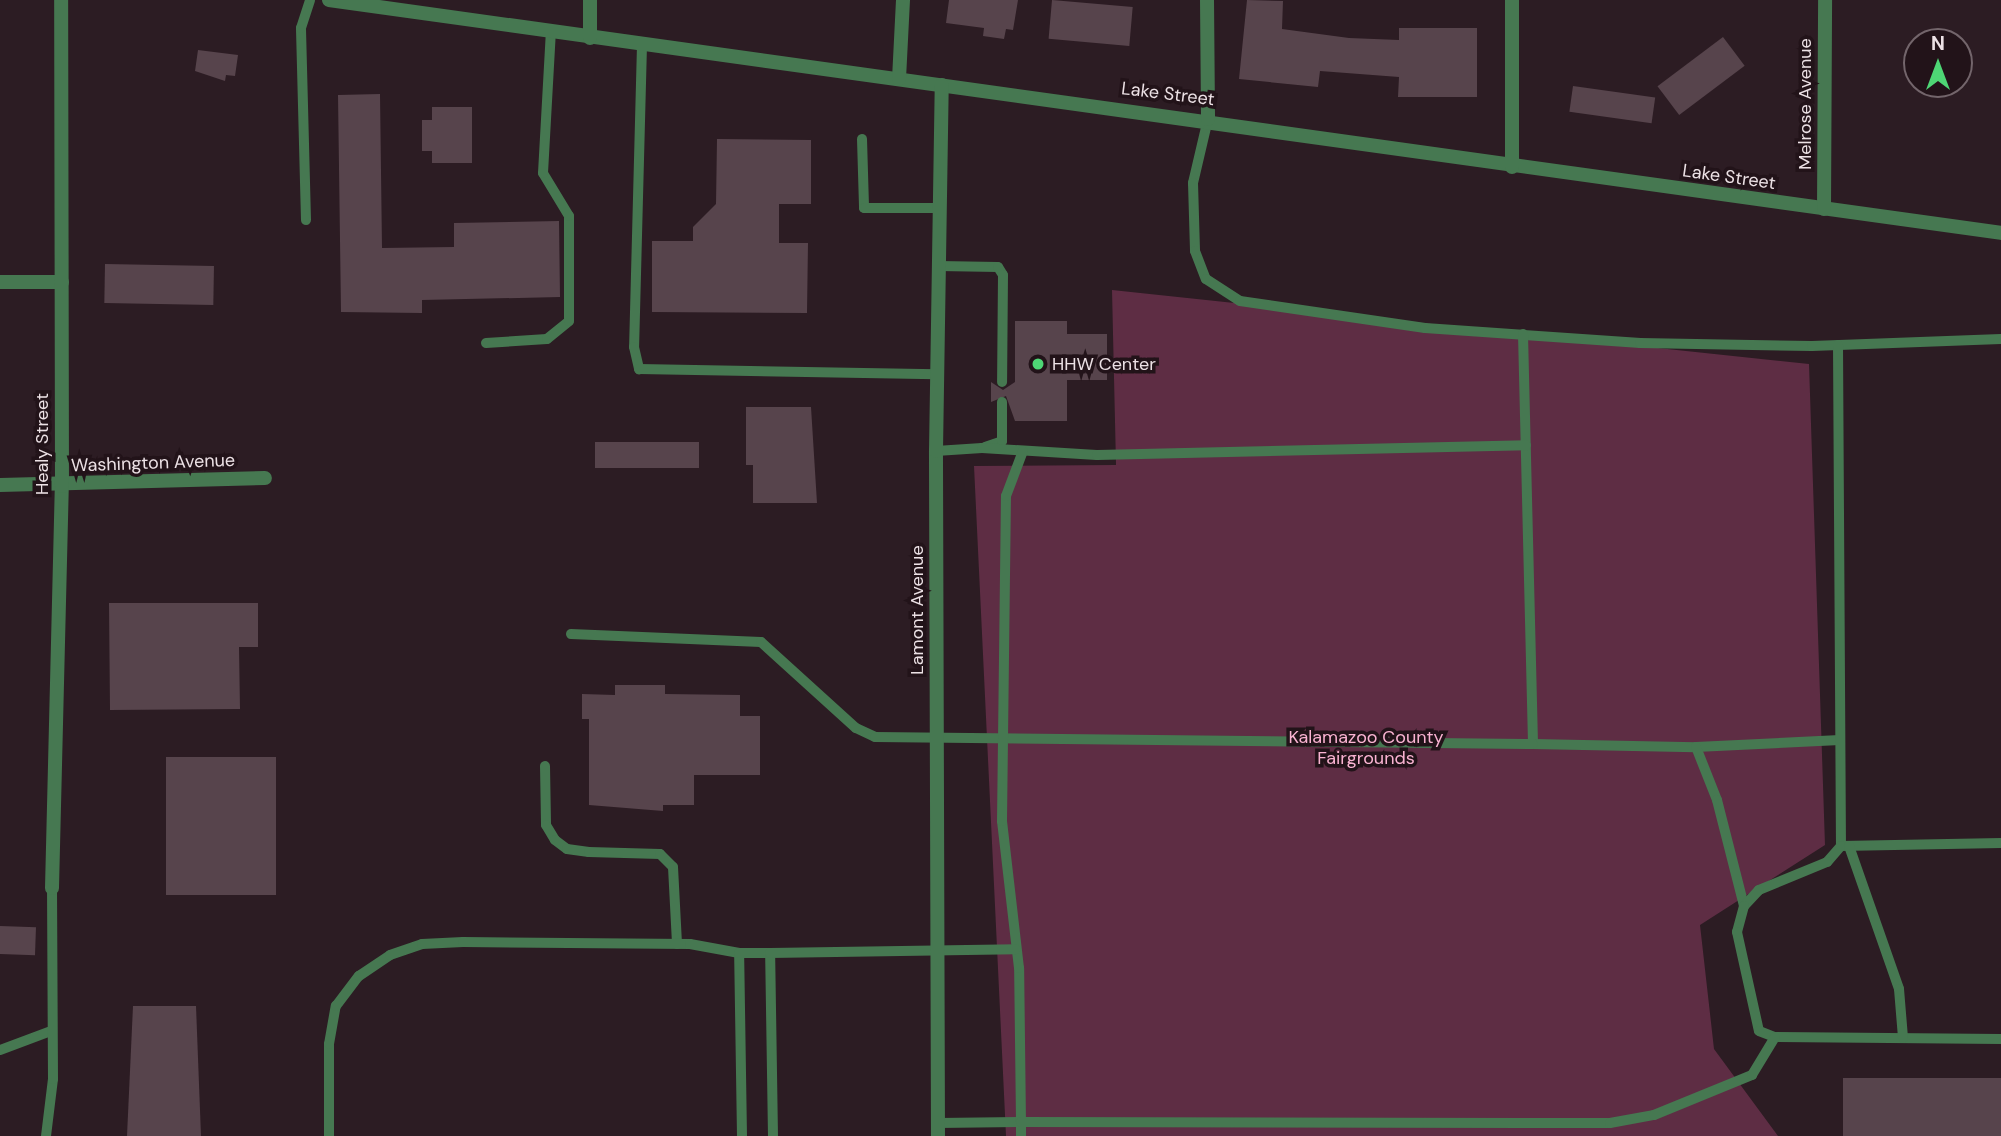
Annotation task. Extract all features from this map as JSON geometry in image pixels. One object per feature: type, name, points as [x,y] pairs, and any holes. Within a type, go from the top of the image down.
[{"type":"street","name":"Healy Street","points":[[52,888],[62,486],[61,0]]},
{"type":"street","name":"Lake Street","points":[[329,0],[590,38],[1208,119],[1512,167],[2001,233]]},
{"type":"street","points":[[590,0],[590,38]]},
{"type":"street","points":[[899,79],[903,0]]},
{"type":"street","points":[[1207,0],[1208,119]]},
{"type":"street","points":[[1512,0],[1512,167]]},
{"type":"street","name":"Melrose Avenue","points":[[1824,209],[1825,0]]},
{"type":"street","name":"Lamont Avenue","points":[[938,1129],[936,451],[942,85]]},
{"type":"street","points":[[0,282],[62,282]]},
{"type":"street","name":"Washington Avenue","points":[[0,485],[62,486],[265,478]]},
{"type":"lane","points":[[306,220],[301,27],[310,0]]},
{"type":"lane","points":[[486,343],[547,339],[569,321],[569,216],[543,173],[551,32]]},
{"type":"lane","points":[[642,45],[634,347],[639,369],[937,374]]},
{"type":"lane","points":[[1208,119],[1190,218],[1206,279],[1240,301],[1425,328],[1640,343],[1838,345],[2001,340]]},
{"type":"lane","points":[[862,139],[864,208],[940,208]]},
{"type":"lane","points":[[939,266],[998,267],[1003,275],[1002,382]]},
{"type":"lane","points":[[1523,334],[1533,744]]},
{"type":"lane","points":[[1838,345],[1840,740],[1845,846],[1899,989],[1903,1038]]},
{"type":"lane","points":[[982,448],[1002,440],[1002,402]]},
{"type":"lane","points":[[936,451],[982,448],[1097,455],[1526,446]]},
{"type":"lane","points":[[1021,1136],[1016,948],[1002,821],[1002,742],[1006,496],[1023,451]]},
{"type":"lane","points":[[570,634],[761,642],[856,728],[875,737],[1002,742],[1696,747],[1840,740]]},
{"type":"lane","points":[[1696,747],[1725,825],[1744,906]]},
{"type":"lane","points":[[545,766],[546,825],[555,840],[578,850],[660,853],[673,867],[677,944]]},
{"type":"lane","points":[[2001,843],[1845,846],[1827,862],[1759,890],[1744,906],[1737,932],[1759,1031],[1775,1037],[2001,1039]]},
{"type":"lane","points":[[46,1136],[53,1079],[52,888]]},
{"type":"lane","points":[[329,1136],[329,1044],[336,1006],[359,976],[390,956],[422,944],[677,944],[739,953],[1016,948]]},
{"type":"lane","points":[[739,953],[742,1136]]},
{"type":"lane","points":[[770,953],[773,1136]]},
{"type":"lane","points":[[0,1050],[51,1031]]},
{"type":"lane","points":[[938,1129],[1021,1122],[1610,1123],[1654,1115],[1752,1075],[1775,1037]]},
{"type":"green space","name":"Kalamazoo County Fairgrounds","points":[[1112,290],[1809,364],[1825,845],[1700,925],[1714,1049],[1778,1136],[1006,1136],[974,466],[1116,465]]},
{"type":"building","points":[[949,0],[1018,0],[1013,30],[1006,29],[1004,39],[983,36],[984,28],[946,23]]},
{"type":"building","points":[[1052,0],[1133,7],[1129,46],[1049,39]]},
{"type":"building","points":[[1247,0],[1283,1],[1282,29],[1349,38],[1399,40],[1399,28],[1477,28],[1477,97],[1398,97],[1399,77],[1320,71],[1318,87],[1239,79]]},
{"type":"building","points":[[1723,37],[1745,66],[1679,115],[1658,86]]},
{"type":"building","points":[[198,50],[238,55],[235,76],[226,75],[225,81],[195,71]]},
{"type":"building","points":[[1573,86],[1655,98],[1652,123],[1569,112]]},
{"type":"building","points":[[380,94],[382,248],[454,247],[454,223],[559,221],[560,297],[422,300],[422,313],[341,312],[338,95]]},
{"type":"building","points":[[432,107],[472,107],[472,163],[432,163],[432,151],[422,151],[422,120],[432,120]]},
{"type":"building","points":[[717,139],[811,140],[811,204],[779,204],[779,243],[808,243],[807,313],[652,312],[652,241],[693,241],[693,227],[716,204]]},
{"type":"building","points":[[105,264],[214,266],[213,305],[104,303]]},
{"type":"building","name":"HHW Center","points":[[1015,321],[1067,321],[1067,334],[1107,334],[1107,380],[1067,380],[1067,421],[1015,421],[1006,396],[991,402],[991,382],[1003,390],[1015,382]]},
{"type":"building","points":[[746,407],[811,407],[817,503],[753,503],[753,465],[746,465]]},
{"type":"building","points":[[595,442],[699,442],[699,468],[595,468]]},
{"type":"building","points":[[109,603],[258,603],[258,647],[239,647],[240,709],[110,710]]},
{"type":"building","points":[[615,685],[665,685],[665,694],[740,695],[740,716],[760,716],[760,775],[694,775],[694,805],[663,805],[663,811],[589,805],[589,719],[582,719],[582,694],[615,695]]},
{"type":"building","points":[[166,757],[276,757],[276,895],[166,895]]},
{"type":"building","points":[[0,926],[36,927],[35,955],[0,954]]},
{"type":"building","points":[[133,1006],[196,1006],[201,1136],[127,1136]]},
{"type":"building","points":[[1843,1078],[2001,1078],[2001,1136],[1843,1136]]},
{"type":"place","name":"HHW Center","points":[[1038,364]]}]
